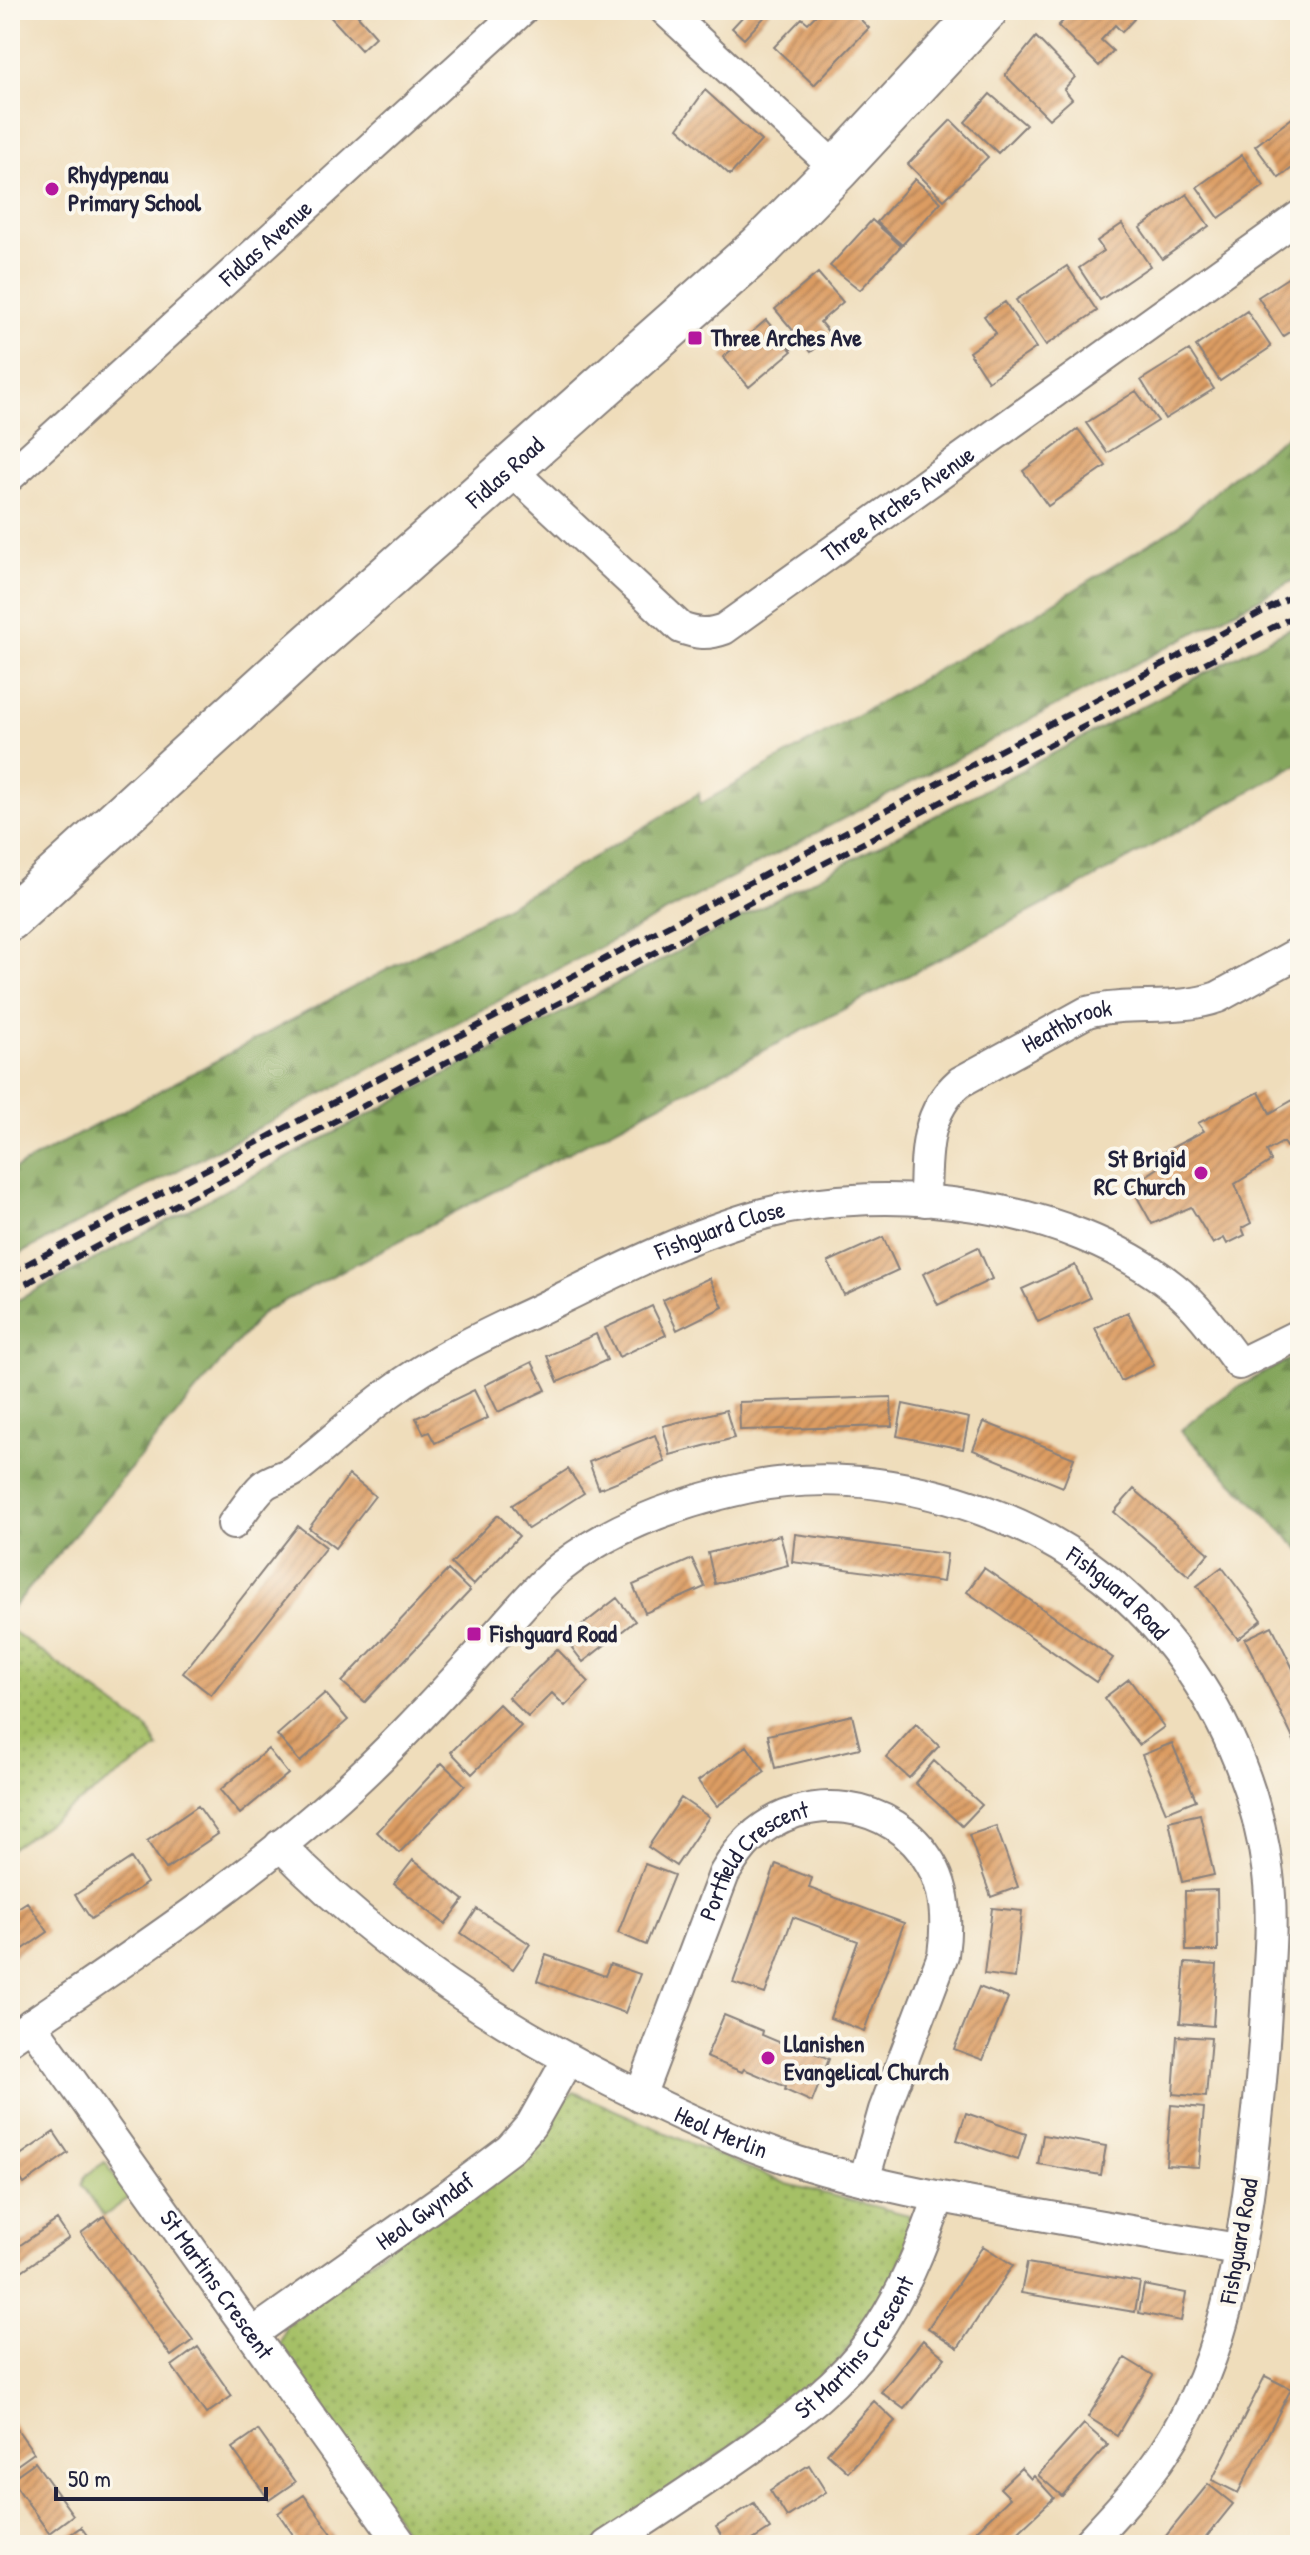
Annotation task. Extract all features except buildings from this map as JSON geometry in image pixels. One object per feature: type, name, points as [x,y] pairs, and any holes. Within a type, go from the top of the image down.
[{"type":"street","name":"Fidlas Avenue","points":[[10,476],[522,10]]},
{"type":"street","points":[[665,10],[837,169]]},
{"type":"street","name":"Fidlas Road","points":[[10,918],[298,656],[721,283],[795,214],[985,10]]},
{"type":"street","name":"Three Arches Avenue","points":[[510,469],[681,628],[693,633],[713,633],[724,629],[1300,216]]},
{"type":"street","name":"Heathbrook","points":[[925,1201],[930,1127],[947,1093],[960,1082],[1087,1012],[1102,1008],[1204,1002],[1300,952]]},
{"type":"street","name":"Fishguard Close","points":[[233,1524],[264,1485],[293,1471],[363,1413],[451,1352],[570,1294],[706,1234],[766,1214],[838,1201],[879,1199],[973,1206],[1068,1229],[1122,1253],[1175,1288],[1218,1334],[1239,1364],[1300,1334]]},
{"type":"street","name":"Fishguard Road","points":[[20,2032],[207,1902],[337,1798],[466,1668],[551,1576],[611,1534],[643,1519],[749,1488],[827,1479],[856,1480],[919,1491],[1024,1526],[1106,1578],[1181,1656],[1217,1710],[1234,1747],[1250,1789],[1269,1876],[1271,1947],[1255,2141],[1226,2314],[1200,2387],[1181,2425],[1145,2480],[1086,2545]]},
{"type":"street","name":"Portfield Crescent","points":[[640,2096],[724,1874],[736,1853],[767,1825],[787,1814],[828,1805],[872,1813],[912,1839],[931,1864],[940,1886],[946,1934],[943,1955],[884,2110],[864,2180]]},
{"type":"street","name":"Heol Merlin","points":[[280,1845],[310,1876],[392,1946],[472,2003],[567,2061],[687,2119],[768,2152],[864,2180],[1115,2230],[1238,2249]]},
{"type":"street","name":"St Martins Crescent","points":[[20,2032],[252,2334],[402,2545]]},
{"type":"street","name":"Heol Gwyndaf","points":[[252,2334],[510,2149],[531,2125],[567,2061]]},
{"type":"street","name":"St Martins Crescent","points":[[607,2545],[771,2434],[802,2411],[852,2364],[871,2340],[910,2275],[939,2197]]},
{"type":"green space","points":[[1300,426],[1300,577],[10,1259],[12,1170],[518,900],[699,793],[700,804],[1034,615],[1179,525],[1235,474]]},
{"type":"green space","points":[[1300,623],[1300,763],[1076,888],[263,1312],[10,1611],[10,1304]]},
{"type":"green space","points":[[1300,1354],[1300,1549],[1181,1431],[1238,1388]]},
{"type":"green space","points":[[10,1629],[148,1729],[159,1748],[10,1849]]},
{"type":"green space","points":[[574,2092],[787,2184],[909,2215],[913,2232],[883,2301],[830,2373],[639,2514],[590,2545],[415,2545],[279,2348],[285,2327],[541,2128]]},
{"type":"green space","points":[[105,2162],[130,2197],[104,2216],[82,2185],[85,2176]]},
{"type":"railway","points":[[10,1273],[1300,592]]},
{"type":"railway","points":[[10,1292],[1300,613]]},
{"type":"place","name":"Rhydypenau Primary School","points":[[52,189]]},
{"type":"place","name":"Three Arches Ave","points":[[695,338]]},
{"type":"place","name":"St Brigid RC Church","points":[[1201,1173]]},
{"type":"place","name":"Fishguard Road","points":[[474,1634]]},
{"type":"place","name":"Llanishen Evangelical Church","points":[[768,2058]]}]
